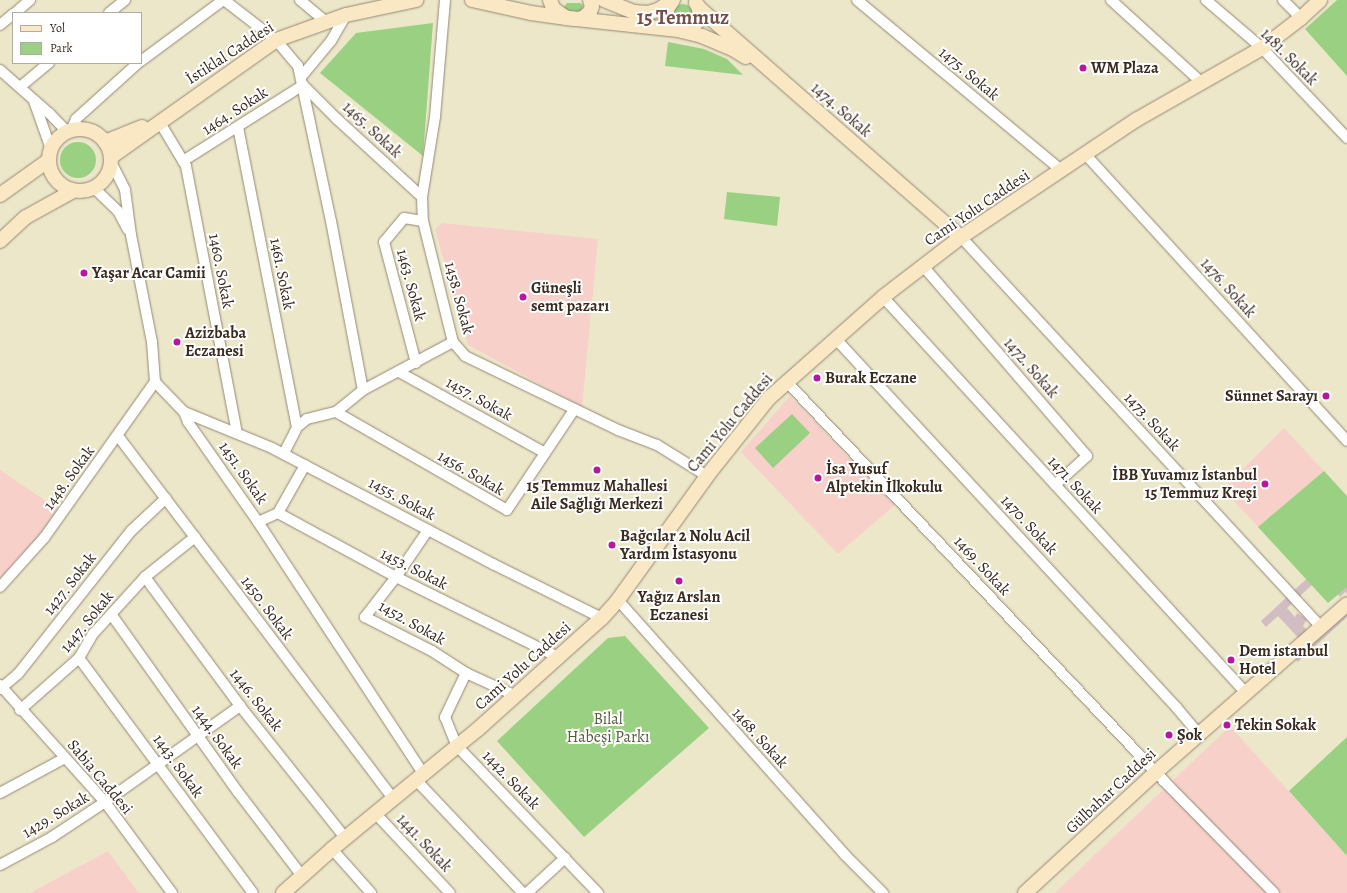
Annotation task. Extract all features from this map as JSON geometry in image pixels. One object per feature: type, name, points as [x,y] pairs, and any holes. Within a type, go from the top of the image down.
[{"type":"street","points":[[110,12],[125,0]]},
{"type":"street","points":[[142,60],[224,0],[276,40],[298,66],[363,390]]},
{"type":"street","points":[[300,0],[327,23]]},
{"type":"street","name":"İstiklal Caddesi","points":[[111,159],[160,120],[276,40],[346,15],[394,2],[416,0]]},
{"type":"street","name":"1458. Sokak","points":[[445,0],[435,117],[422,197],[423,221],[453,342],[465,356],[574,410],[618,430],[657,445],[707,476]]},
{"type":"street","points":[[472,0],[531,13],[683,31],[694,27],[700,18],[697,3]]},
{"type":"street","points":[[492,4],[533,6],[549,0],[553,8],[567,18],[583,18],[588,15],[592,6],[590,0]]},
{"type":"street","points":[[604,0],[634,12],[648,13],[658,10],[673,0]]},
{"type":"street","points":[[673,0],[669,4],[666,14],[670,24],[678,30],[702,36],[733,49],[781,80]]},
{"type":"street","name":"1475. Sokak","points":[[857,0],[1062,171]]},
{"type":"street","points":[[1111,0],[1200,82]]},
{"type":"street","name":"1481. Sokak","points":[[1206,0],[1262,48],[1347,138]]},
{"type":"street","points":[[1283,0],[1301,18]]},
{"type":"street","name":"Cami Yolu Caddesi","points":[[287,892],[302,876],[332,849],[477,730],[514,695],[602,618],[618,600],[707,476],[768,398],[835,338],[883,297],[961,237],[1086,155],[1136,120],[1200,82],[1262,48],[1301,18],[1320,0]]},
{"type":"street","points":[[16,12],[26,1]]},
{"type":"street","name":"1474. Sokak","points":[[697,3],[781,80],[961,237]]},
{"type":"street","name":"1464. Sokak","points":[[183,161],[238,127],[302,81],[331,41],[346,15]]},
{"type":"street","points":[[0,26],[12,16]]},
{"type":"street","points":[[20,87],[48,64]]},
{"type":"street","points":[[69,132],[76,119],[137,64]]},
{"type":"street","points":[[0,70],[69,132]]},
{"type":"street","name":"1465. Sokak","points":[[302,81],[337,119],[422,197]]},
{"type":"street","points":[[34,101],[50,155],[51,170],[56,179],[63,186],[72,190],[83,191],[94,188],[106,178],[111,159]]},
{"type":"street","name":"İstiklal Caddesi","points":[[105,142],[160,120]]},
{"type":"street","name":"1460. Sokak","points":[[160,120],[186,166],[237,433]]},
{"type":"street","name":"1461. Sokak","points":[[238,127],[297,427]]},
{"type":"street","points":[[1,192],[50,155],[56,141],[69,132],[80,130],[90,131],[105,142],[125,190],[130,235],[152,342],[155,382]]},
{"type":"street","name":"1476. Sokak","points":[[1086,155],[1347,441]]},
{"type":"street","points":[[94,188],[118,211],[130,235]]},
{"type":"street","points":[[0,241],[26,217],[72,190]]},
{"type":"street","name":"1463. Sokak","points":[[416,362],[384,242],[404,218],[423,221]]},
{"type":"street","name":"1473. Sokak","points":[[961,237],[1321,627]]},
{"type":"street","name":"1472. Sokak","points":[[923,266],[1087,456],[1055,485]]},
{"type":"street","name":"1471. Sokak","points":[[883,297],[1246,693]]},
{"type":"street","name":"1470. Sokak","points":[[835,338],[1166,696],[1199,734]]},
{"type":"street","points":[[284,453],[297,427],[308,419],[336,412],[363,390],[453,342]]},
{"type":"street","name":"1457. Sokak","points":[[399,372],[545,453]]},
{"type":"street","name":"1469. Sokak","points":[[786,381],[1156,772],[1274,893]]},
{"type":"street","name":"1451. Sokak","points":[[155,382],[184,412],[188,422],[258,522],[420,778],[523,893]]},
{"type":"street","name":"1448. Sokak","points":[[0,587],[44,538],[155,382]]},
{"type":"street","name":"1456. Sokak","points":[[336,412],[507,510],[574,410]]},
{"type":"street","name":"1455. Sokak","points":[[184,412],[284,453],[428,530],[602,618]]},
{"type":"street","name":"1450. Sokak","points":[[118,436],[393,798]]},
{"type":"street","points":[[258,522],[278,513],[305,465]]},
{"type":"street","name":"1427. Sokak","points":[[1,687],[18,674],[131,531],[166,498]]},
{"type":"street","name":"1453. Sokak","points":[[278,513],[396,577],[558,657]]},
{"type":"street","name":"1452. Sokak","points":[[428,530],[396,577],[365,618],[432,651],[466,673],[514,695]]},
{"type":"street","name":"1447. Sokak","points":[[20,710],[79,658],[93,634],[145,577],[195,537]]},
{"type":"street","name":"1446. Sokak","points":[[145,577],[240,706],[346,838]]},
{"type":"street","name":"1468. Sokak","points":[[618,600],[845,855],[883,893]]},
{"type":"street","name":"Gülbahar Caddesi","points":[[1025,893],[1156,772],[1347,604]]},
{"type":"street","name":"1444. Sokak","points":[[110,614],[302,876]]},
{"type":"street","name":"1443. Sokak","points":[[79,658],[253,893]]},
{"type":"street","name":"1442. Sokak","points":[[466,673],[445,717],[457,746],[598,893]]},
{"type":"street","name":"Sabia Caddesi","points":[[1,687],[20,710],[106,802],[172,893]]},
{"type":"street","name":"1429. Sokak","points":[[0,865],[52,837],[106,802],[159,766],[240,706]]},
{"type":"street","points":[[0,793],[65,758]]},
{"type":"street","name":"1441. Sokak","points":[[376,814],[450,893]]},
{"type":"street","points":[[332,849],[371,893]]},
{"type":"street","points":[[527,893],[565,858]]},
{"type":"shaded area","name":"Güneşli semt pazarı","points":[[442,223],[598,239],[582,407],[468,345],[435,230]]},
{"type":"shaded area","name":"İsa Yusuf Alptekin İlkokulu","points":[[790,396],[895,505],[838,554],[741,452]]},
{"type":"shaded area","points":[[1284,428],[1324,471],[1258,527],[1223,489]]},
{"type":"shaded area","points":[[0,470],[59,510],[0,586]]},
{"type":"shaded area","points":[[1347,541],[1347,594],[1345,592],[1340,597],[1332,587],[1326,572],[1287,608],[1295,617],[1297,613],[1307,619],[1303,626],[1313,636],[1347,604],[1347,617],[1298,662],[1292,655],[1304,644],[1278,616],[1266,627],[1261,621]]},
{"type":"shaded area","points":[[1230,726],[1347,856],[1347,893],[1055,893]]},
{"type":"shaded area","points":[[108,851],[139,893],[30,893]]},
{"type":"green space","points":[[1337,0],[1347,0],[1347,76],[1305,29]]},
{"type":"green space","points":[[567,3],[580,3],[583,5],[582,11],[570,14],[563,8]]},
{"type":"green space","points":[[679,4],[687,4],[693,10],[693,18],[687,24],[679,24],[673,18],[673,10]]},
{"type":"green space","points":[[433,23],[423,156],[320,73],[356,33]]},
{"type":"green space","points":[[668,42],[704,49],[727,59],[743,75],[665,66]]},
{"type":"green space","points":[[82,142],[91,147],[95,153],[95,167],[91,173],[82,178],[74,178],[65,173],[61,167],[60,156],[65,147],[71,143]]},
{"type":"green space","points":[[727,192],[780,197],[777,226],[724,219]]},
{"type":"green space","points":[[792,414],[810,433],[773,468],[755,448]]},
{"type":"green space","points":[[1324,471],[1347,496],[1347,587],[1328,603],[1258,527]]},
{"type":"green space","name":"Bilal Habeşi Parkı","points":[[625,636],[709,728],[584,837],[497,741],[608,638]]},
{"type":"green space","points":[[1347,737],[1347,856],[1289,791]]},
{"type":"place","name":"WM Plaza","points":[[1083,68]]},
{"type":"place","name":"Yaşar Acar Camii","points":[[84,273]]},
{"type":"place","name":"Güneşli semt pazarı","points":[[523,297]]},
{"type":"place","name":"Azizbaba Eczanesi","points":[[177,342]]},
{"type":"place","name":"Burak Eczane","points":[[817,378]]},
{"type":"place","name":"Sünnet Sarayı","points":[[1326,396]]},
{"type":"place","name":"15 Temmuz Mahallesi Aile Sağlığı Merkezi","points":[[597,470]]},
{"type":"place","name":"İsa Yusuf Alptekin İlkokulu","points":[[818,478]]},
{"type":"place","name":"İBB Yuvamız İstanbul 15 Temmuz Kreşi","points":[[1265,484]]},
{"type":"place","name":"Bağcılar 2 Nolu Acil Yardım İstasyonu","points":[[612,545]]},
{"type":"place","name":"Yağız Arslan Eczanesi","points":[[679,581]]},
{"type":"place","name":"Dem istanbul Hotel","points":[[1231,660]]},
{"type":"place","name":"Tekin Sokak","points":[[1227,725]]},
{"type":"place","name":"Şok","points":[[1169,735]]},
{"type":"district","name":"15 Temmuz","points":[[683,17]]}]
